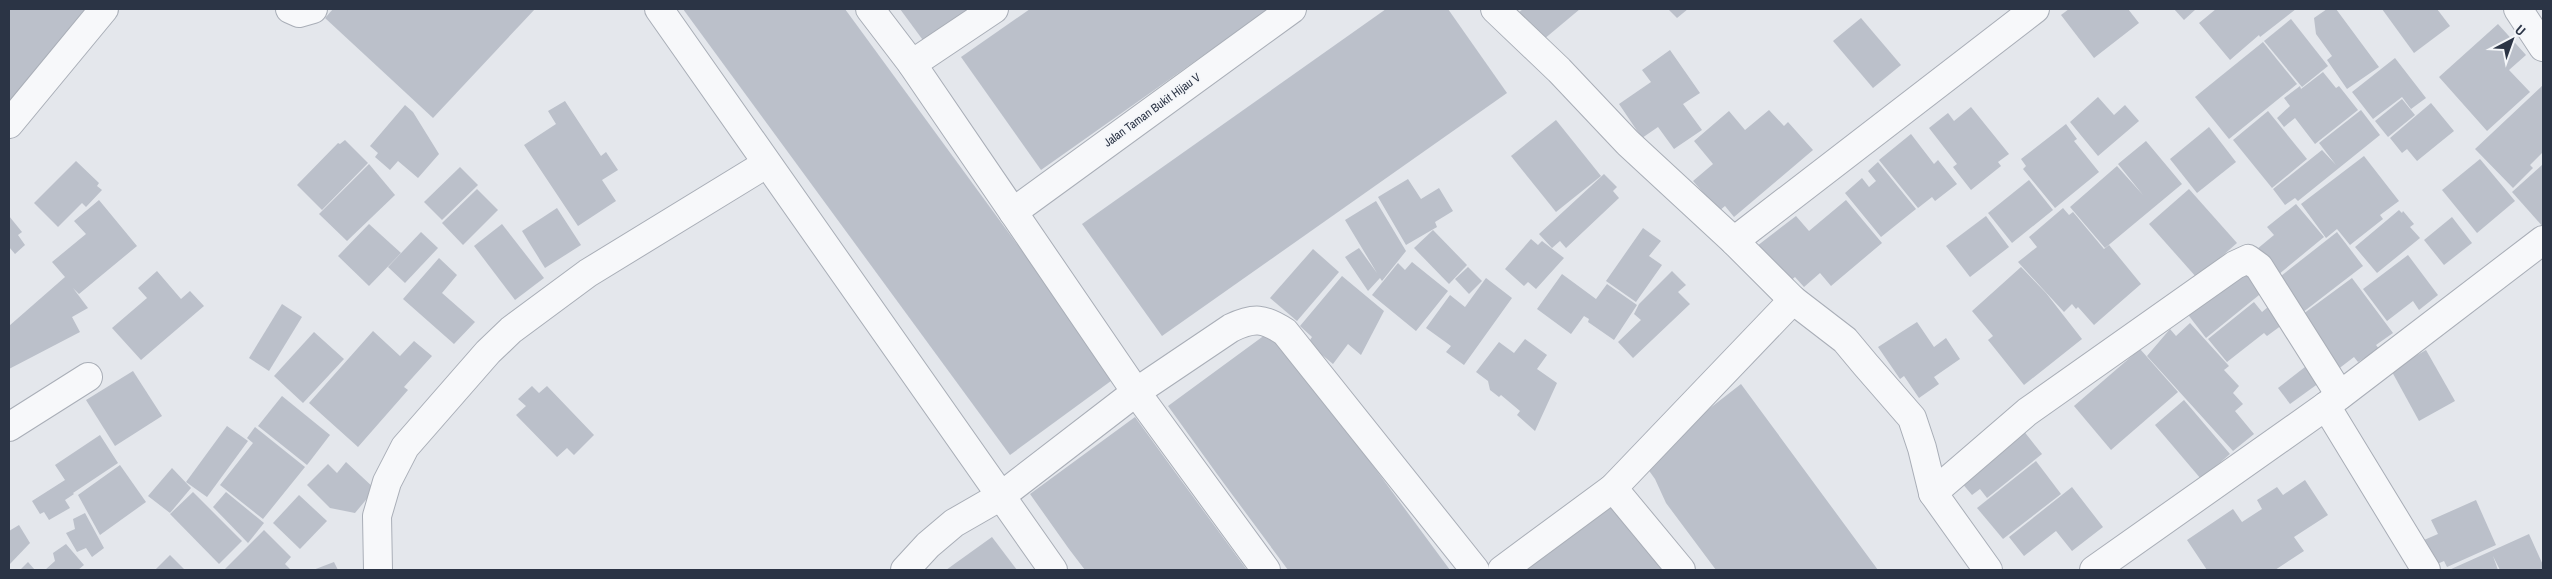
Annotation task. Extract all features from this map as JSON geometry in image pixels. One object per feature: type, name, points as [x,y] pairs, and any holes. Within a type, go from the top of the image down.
[{"type":"street","points":[[9,124],[104,9]]},
{"type":"street","points":[[290,9],[299,13],[312,9]]},
{"type":"street","points":[[659,9],[766,164],[1054,570]]},
{"type":"street","points":[[870,9],[912,64],[1136,392],[1266,570]]},
{"type":"street","points":[[912,64],[994,9]]},
{"type":"street","name":"Jalan Taman Bukit Hijau V","points":[[1013,212],[1292,9]]},
{"type":"street","points":[[1495,9],[1559,70],[1628,143],[1734,241],[1793,300],[1844,340],[1912,418],[1922,448],[1933,493],[1988,570]]},
{"type":"street","points":[[1734,241],[2034,9]]},
{"type":"street","points":[[2518,9],[2543,47]]},
{"type":"street","points":[[378,570],[377,516],[387,482],[406,448],[488,352],[511,330],[588,273],[766,164]]},
{"type":"street","points":[[2094,570],[2333,401],[2543,240]]},
{"type":"street","points":[[1933,493],[2027,412],[2235,265],[2248,259],[2258,267],[2426,570]]},
{"type":"street","points":[[1502,570],[1613,488],[1793,300]]},
{"type":"street","points":[[905,570],[928,545],[954,523],[1000,496],[1136,392],[1231,328],[1247,320],[1269,321],[1286,332],[1475,570]]},
{"type":"street","points":[[9,427],[88,377]]},
{"type":"street","points":[[1613,488],[1681,570]]},
{"type":"building","points":[[9,9],[93,9],[9,114]]},
{"type":"building","points":[[333,9],[535,9],[433,118],[325,18]]},
{"type":"building","points":[[683,9],[845,9],[1115,378],[1010,455]]},
{"type":"building","points":[[900,9],[982,9],[928,47]]},
{"type":"building","points":[[1030,9],[1269,9],[1041,170],[961,57]]},
{"type":"building","points":[[1386,9],[1448,9],[1507,93],[1162,336],[1082,224]]},
{"type":"building","points":[[1523,9],[1580,9],[1537,45],[1513,17]]},
{"type":"building","points":[[1668,9],[1688,9],[1677,18]]},
{"type":"building","points":[[2069,9],[2128,9],[2139,23],[2094,58],[2061,15]]},
{"type":"building","points":[[2174,9],[2196,9],[2184,20]]},
{"type":"building","points":[[2216,9],[2296,9],[2260,37],[2259,35],[2230,60],[2199,23]]},
{"type":"building","points":[[2327,9],[2336,9],[2379,67],[2347,89],[2327,60],[2332,56],[2316,34],[2314,18]]},
{"type":"building","points":[[2382,9],[2437,9],[2450,26],[2414,53]]},
{"type":"building","points":[[1861,18],[1901,65],[1873,88],[1833,41]]},
{"type":"building","points":[[2291,19],[2328,66],[2302,87],[2264,41]]},
{"type":"building","points":[[2498,24],[2526,55],[2509,70],[2530,92],[2487,131],[2439,77]]},
{"type":"building","points":[[2263,42],[2297,84],[2229,139],[2195,97]]},
{"type":"building","points":[[1670,50],[1700,93],[1683,104],[1702,130],[1674,149],[1658,127],[1642,138],[1619,104],[1651,82],[1642,70]]},
{"type":"building","points":[[2395,58],[2426,98],[2411,109],[2402,97],[2373,119],[2352,92]]},
{"type":"building","points":[[2323,72],[2336,88],[2339,86],[2358,110],[2315,144],[2295,118],[2284,127],[2277,118],[2290,106],[2284,98],[2300,86],[2301,89]]},
{"type":"building","points":[[2543,85],[2543,152],[2530,165],[2533,168],[2513,188],[2475,149]]},
{"type":"building","points":[[2098,97],[2114,115],[2125,105],[2139,121],[2098,156],[2070,122]]},
{"type":"building","points":[[2402,99],[2415,115],[2388,137],[2375,121]]},
{"type":"building","points":[[565,101],[601,156],[606,152],[618,170],[602,180],[616,201],[578,226],[524,145],[556,124],[548,111]]},
{"type":"building","points":[[2431,103],[2454,131],[2417,161],[2407,149],[2402,153],[2390,138]]},
{"type":"building","points":[[405,105],[413,112],[439,154],[418,178],[398,161],[390,170],[375,157],[378,153],[370,146]]},
{"type":"building","points":[[1971,107],[2009,154],[1998,162],[2001,166],[1971,190],[1953,167],[1957,164],[1929,128],[1948,113],[1954,121]]},
{"type":"building","points":[[1769,110],[1784,126],[1788,122],[1813,150],[1734,217],[1725,206],[1719,211],[1693,181],[1713,164],[1694,141],[1729,111],[1745,130]]},
{"type":"building","points":[[2361,110],[2380,135],[2298,201],[2295,198],[2285,205],[2273,189],[2322,150],[2336,165],[2319,143]]},
{"type":"building","points":[[2268,111],[2307,159],[2272,188],[2233,140]]},
{"type":"building","points":[[1556,120],[1601,176],[1556,212],[1511,156]]},
{"type":"building","points":[[2066,124],[2077,139],[2074,141],[2099,172],[2055,208],[2023,169],[2026,166],[2021,159]]},
{"type":"building","points":[[2209,127],[2236,162],[2197,193],[2170,159]]},
{"type":"building","points":[[1911,134],[1934,164],[1938,160],[1957,184],[1935,201],[1932,197],[1918,208],[1879,160]]},
{"type":"building","points":[[345,140],[368,163],[322,210],[297,185],[338,143],[340,144]]},
{"type":"building","points":[[2146,141],[2182,184],[2105,248],[2070,207],[2117,166],[2143,195],[2118,164]]},
{"type":"building","points":[[2364,156],[2399,201],[2380,215],[2383,219],[2350,245],[2337,229],[2326,238],[2301,204]]},
{"type":"building","points":[[2480,159],[2515,201],[2477,233],[2442,190]]},
{"type":"building","points":[[76,161],[99,183],[97,186],[102,190],[86,207],[82,203],[58,227],[34,203]]},
{"type":"building","points":[[1878,162],[1916,209],[1881,237],[1845,193],[1862,178],[1869,187],[1876,181],[1868,171]]},
{"type":"building","points":[[369,164],[395,195],[347,241],[319,214]]},
{"type":"building","points":[[2543,164],[2543,227],[2512,192]]},
{"type":"building","points":[[460,167],[478,185],[442,220],[424,202]]},
{"type":"building","points":[[1604,174],[1617,187],[1613,191],[1619,198],[1566,248],[1560,241],[1552,248],[1539,234]]},
{"type":"building","points":[[1408,179],[1421,199],[1439,188],[1453,211],[1435,222],[1437,227],[1406,245],[1378,197]]},
{"type":"building","points":[[2029,180],[2053,210],[2012,243],[1988,213]]},
{"type":"building","points":[[477,189],[498,210],[463,245],[442,223]]},
{"type":"building","points":[[2189,189],[2237,243],[2197,278],[2149,224]]},
{"type":"building","points":[[99,200],[137,246],[79,294],[73,288],[88,308],[72,317],[80,332],[9,369],[9,326],[65,277],[52,262],[86,234],[74,221]]},
{"type":"building","points":[[1846,200],[1882,243],[1831,286],[1820,273],[1804,287],[1795,277],[1789,282],[1757,246],[1796,216],[1809,231]]},
{"type":"building","points":[[1376,201],[1406,251],[1382,281],[1380,278],[1368,291],[1345,257],[1359,248],[1377,273],[1345,220]]},
{"type":"building","points":[[2296,204],[2324,237],[2273,279],[2251,254],[2274,235],[2267,227]]},
{"type":"building","points":[[557,208],[581,245],[545,268],[522,231]]},
{"type":"building","points":[[2063,208],[2069,215],[2073,212],[2104,249],[2109,245],[2141,284],[2094,325],[2078,307],[2076,309],[2072,304],[2064,312],[2018,262],[2037,247],[2029,237]]},
{"type":"building","points":[[2399,210],[2402,213],[2403,211],[2414,224],[2410,227],[2420,238],[2377,273],[2355,247]]},
{"type":"building","points":[[9,216],[22,232],[18,235],[25,245],[15,254],[9,247]]},
{"type":"building","points":[[1986,216],[2009,247],[1970,277],[1946,246]]},
{"type":"building","points":[[2452,217],[2472,243],[2444,265],[2424,240]]},
{"type":"building","points":[[369,224],[401,253],[369,286],[338,256]]},
{"type":"building","points":[[502,224],[544,278],[515,300],[474,246]]},
{"type":"building","points":[[1643,228],[1661,241],[1649,256],[1662,265],[1636,302],[1606,281]]},
{"type":"building","points":[[1433,230],[1467,265],[1449,284],[1414,248]]},
{"type":"building","points":[[421,232],[438,248],[405,283],[388,267]]},
{"type":"building","points":[[2337,232],[2363,266],[2298,316],[2272,283]]},
{"type":"building","points":[[1531,239],[1538,245],[1542,241],[1564,258],[1536,289],[1528,282],[1524,286],[1505,269]]},
{"type":"building","points":[[1313,249],[1339,272],[1297,321],[1270,298]]},
{"type":"building","points":[[2408,255],[2438,295],[2419,310],[2413,301],[2387,321],[2363,289]]},
{"type":"building","points":[[439,258],[457,275],[442,293],[475,322],[454,344],[403,299]]},
{"type":"building","points":[[1412,262],[1448,291],[1416,331],[1372,295],[1398,263],[1405,270]]},
{"type":"building","points":[[1468,267],[1482,281],[1469,294],[1455,279]]},
{"type":"building","points":[[2021,267],[2046,293],[2082,339],[2024,385],[1988,340],[1993,336],[1972,311]]},
{"type":"building","points":[[2245,267],[2264,291],[2206,338],[2186,312]]},
{"type":"building","points":[[157,271],[181,299],[190,291],[204,306],[141,360],[112,328],[147,298],[138,288]]},
{"type":"building","points":[[1672,271],[1686,285],[1678,292],[1690,304],[1633,358],[1618,342],[1641,320],[1634,314],[1639,304]]},
{"type":"building","points":[[1562,274],[1596,299],[1607,284],[1637,305],[1614,340],[1588,322],[1589,319],[1584,316],[1571,334],[1537,309]]},
{"type":"building","points":[[1342,276],[1384,311],[1361,355],[1348,344],[1333,364],[1308,343],[1312,337],[1300,326]]},
{"type":"building","points":[[1486,278],[1512,298],[1464,365],[1446,352],[1451,346],[1426,328],[1450,295],[1465,307]]},
{"type":"building","points":[[2352,278],[2393,333],[2376,345],[2379,349],[2358,362],[2354,357],[2337,370],[2299,317]]},
{"type":"building","points":[[2254,302],[2262,312],[2268,307],[2282,325],[2267,336],[2264,333],[2227,362],[2208,339]]},
{"type":"building","points":[[282,304],[302,317],[269,371],[249,358]]},
{"type":"building","points":[[1917,322],[1934,347],[1946,338],[1960,359],[1934,377],[1939,384],[1919,398],[1904,376],[1900,379],[1878,347]]},
{"type":"building","points":[[2190,323],[2229,366],[2224,370],[2239,386],[2233,393],[2243,404],[2235,411],[2254,434],[2233,451],[2147,356],[2170,329],[2176,336]]},
{"type":"building","points":[[1273,329],[1450,570],[1288,570],[1217,474],[1168,406]]},
{"type":"building","points":[[373,331],[400,356],[414,341],[432,356],[404,387],[408,390],[358,447],[309,403]]},
{"type":"building","points":[[314,332],[344,359],[303,403],[274,376]]},
{"type":"building","points":[[1525,339],[1547,355],[1537,369],[1557,383],[1535,431],[1517,415],[1520,411],[1501,395],[1499,397],[1490,390],[1488,381],[1476,372],[1499,342],[1514,353]]},
{"type":"building","points":[[2140,349],[2178,392],[2111,450],[2074,406]]},
{"type":"building","points":[[2426,350],[2455,401],[2419,421],[2391,370]]},
{"type":"building","points":[[2314,360],[2319,383],[2290,404],[2278,388]]},
{"type":"building","points":[[133,371],[162,416],[115,446],[86,400]]},
{"type":"building","points":[[1741,384],[1878,570],[1716,570],[1666,503],[1655,479],[1642,461]]},
{"type":"building","points":[[532,386],[539,393],[547,386],[594,435],[574,455],[567,448],[557,457],[516,415],[526,406],[518,399]]},
{"type":"building","points":[[282,396],[330,435],[307,465],[258,426]]},
{"type":"building","points":[[2184,400],[2230,454],[2201,479],[2155,425]]},
{"type":"building","points":[[1135,417],[1247,570],[1085,570],[1069,549],[1030,494]]},
{"type":"building","points":[[2019,425],[2042,454],[1987,498],[1980,489],[1972,495],[1955,475]]},
{"type":"building","points":[[227,426],[248,441],[207,497],[186,482]]},
{"type":"building","points":[[255,427],[305,467],[263,519],[220,485],[253,443],[247,438]]},
{"type":"building","points":[[100,435],[118,463],[65,500],[70,508],[49,520],[44,512],[40,514],[32,501],[65,480],[55,465]]},
{"type":"building","points":[[2036,461],[2061,494],[2003,539],[1977,508]]},
{"type":"building","points":[[346,462],[375,489],[355,513],[330,508],[307,485],[328,464],[337,473]]},
{"type":"building","points":[[120,465],[146,502],[100,535],[78,495]]},
{"type":"building","points":[[172,468],[191,488],[170,513],[148,496]]},
{"type":"building","points":[[2305,480],[2328,515],[2294,537],[2304,551],[2275,570],[2207,570],[2187,540],[2233,509],[2242,522],[2262,509],[2257,500],[2277,487],[2283,495]]},
{"type":"building","points":[[2072,487],[2103,527],[2072,551],[2056,531],[2024,556],[2009,537]]},
{"type":"building","points":[[193,492],[242,541],[219,564],[170,514]]},
{"type":"building","points":[[226,492],[264,523],[248,543],[213,507]]},
{"type":"building","points":[[299,495],[327,521],[300,549],[273,523]]},
{"type":"building","points":[[1613,495],[1671,570],[1508,570]]},
{"type":"building","points":[[2476,500],[2496,545],[2447,567],[2444,561],[2435,565],[2424,540],[2438,534],[2431,520]]},
{"type":"building","points":[[85,513],[104,548],[92,557],[86,548],[77,552],[66,533],[75,529],[73,519]]},
{"type":"building","points":[[19,525],[30,543],[9,565],[9,531]]},
{"type":"building","points":[[264,530],[291,557],[285,564],[291,570],[224,570]]},
{"type":"building","points":[[2529,534],[2543,565],[2543,570],[2500,570],[2493,556],[2498,570],[2449,570]]},
{"type":"building","points":[[992,537],[1017,570],[946,570]]},
{"type":"building","points":[[66,544],[84,565],[78,570],[45,570],[55,561],[53,553]]},
{"type":"building","points":[[170,555],[185,570],[155,570]]},
{"type":"building","points":[[28,562],[35,570],[20,570]]},
{"type":"building","points":[[334,562],[338,570],[313,570]]}]
